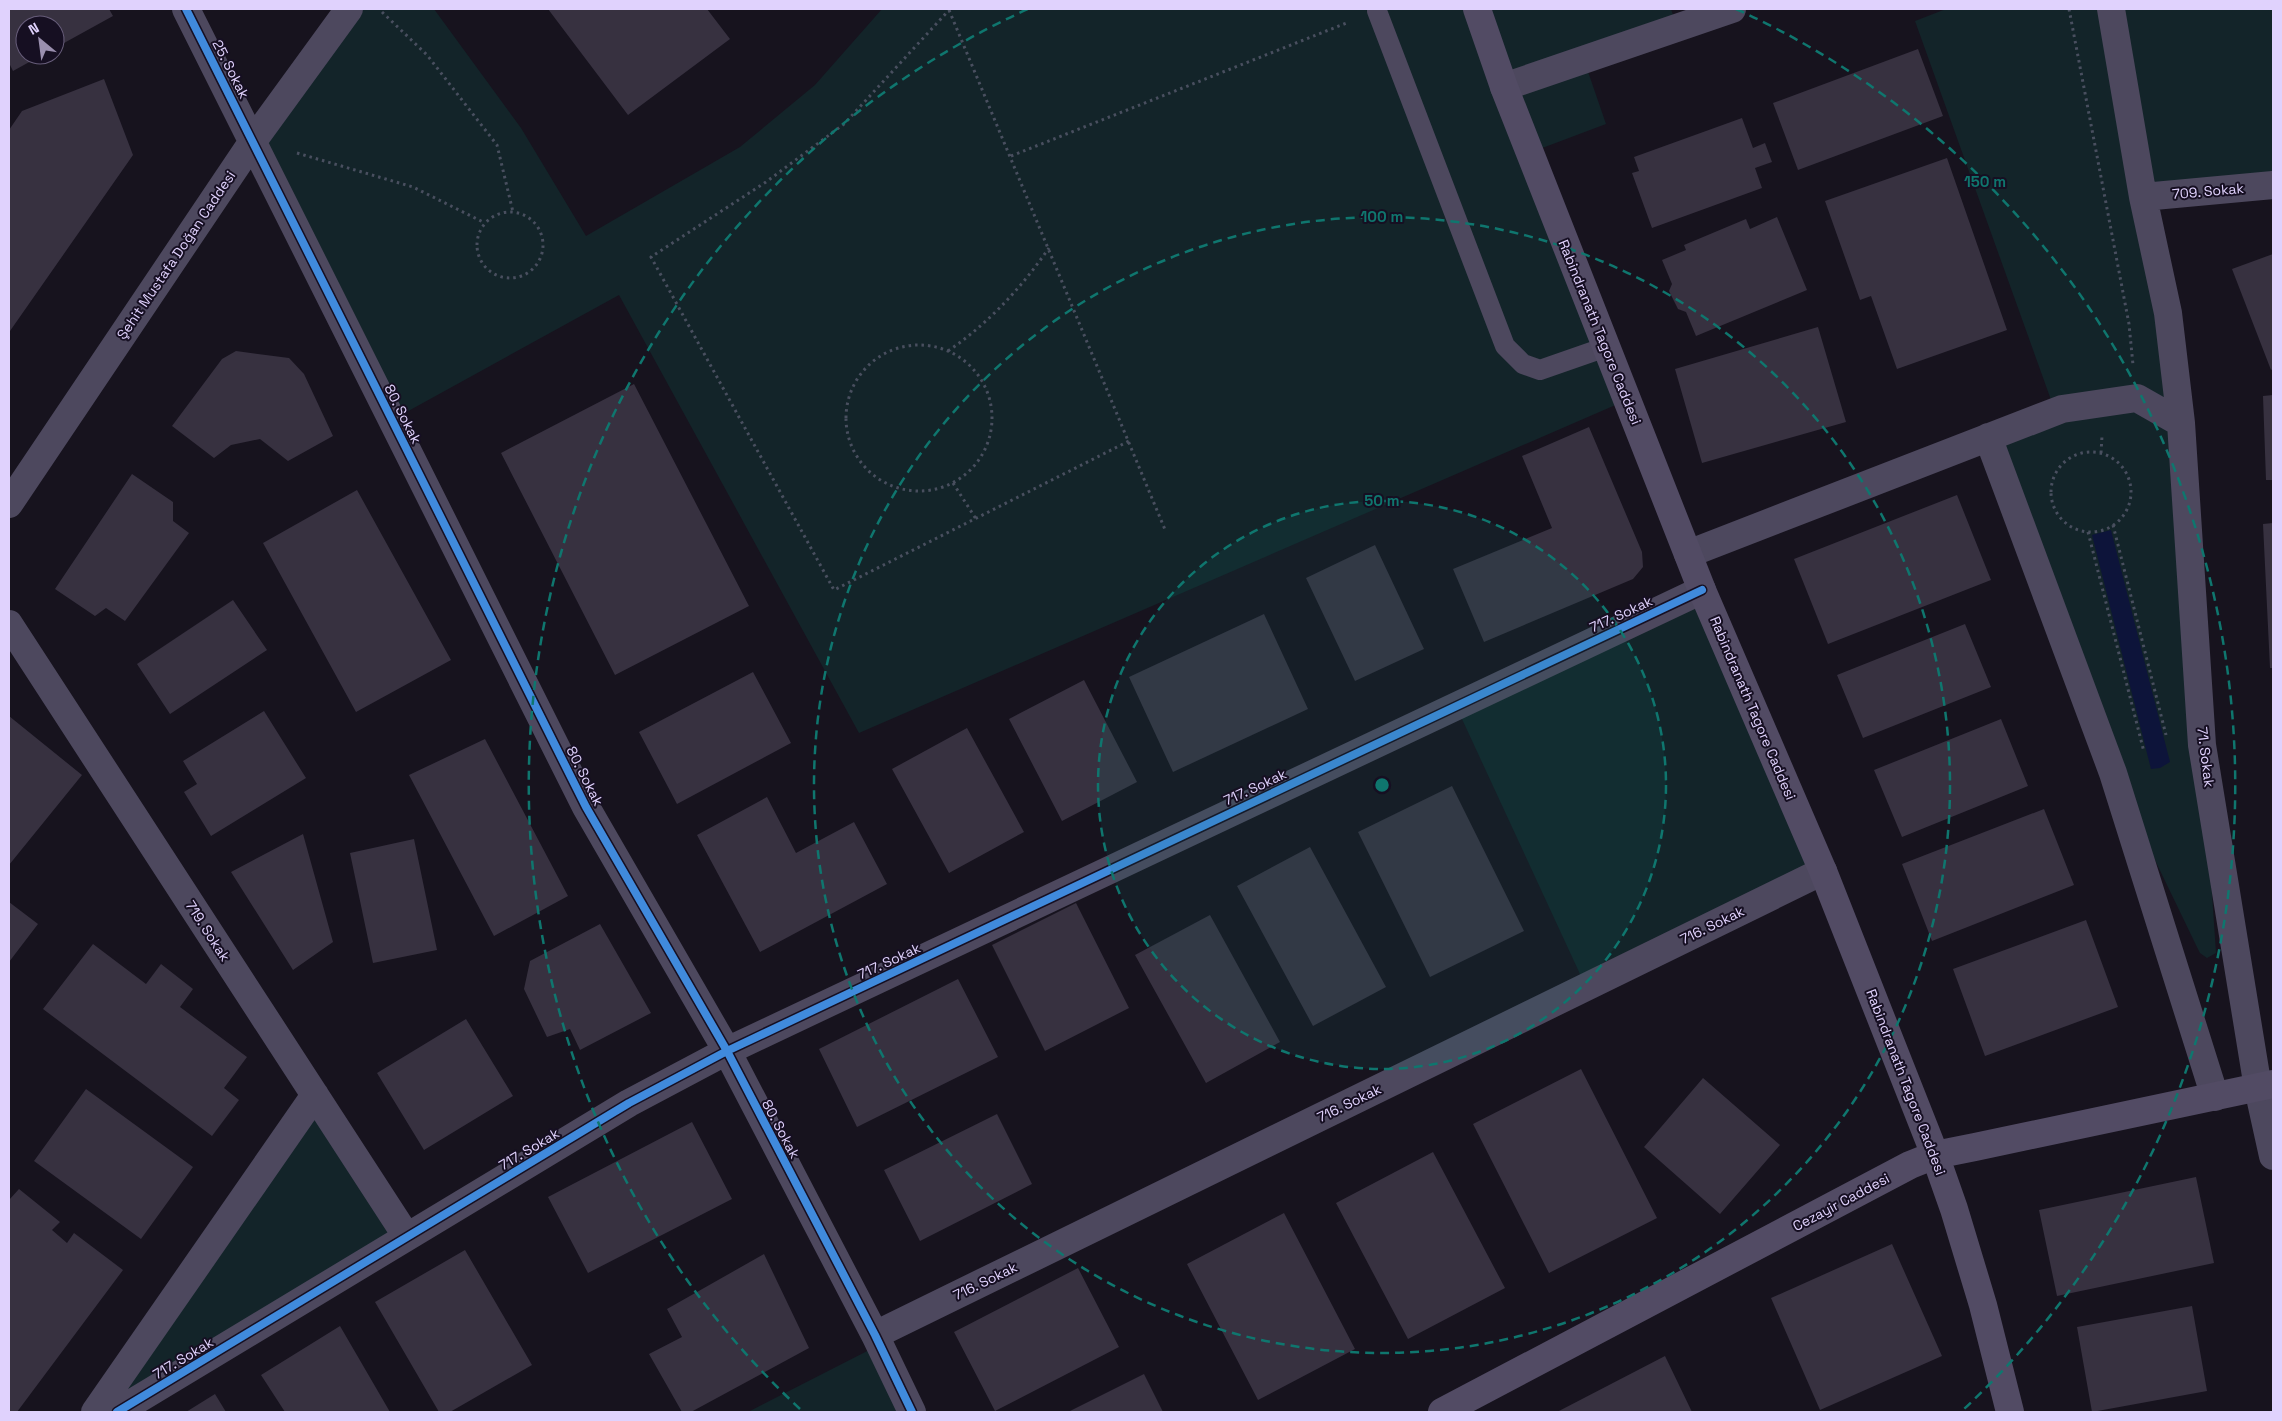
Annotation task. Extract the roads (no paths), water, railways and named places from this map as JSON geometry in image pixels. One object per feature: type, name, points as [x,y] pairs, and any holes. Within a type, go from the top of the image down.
[{"type":"main road","name":"Rabindranath Tagore Caddesi","points":[[1477,9],[1504,87],[1702,590],[1823,871],[1935,1156],[1954,1209],[1983,1305],[2010,1412]]},
{"type":"main road","name":"Cezayir Caddesi","points":[[1442,1412],[1473,1405],[1910,1165],[1935,1156],[2266,1086]]},
{"type":"street","name":"25. Sokak","points":[[186,9],[253,141]]},
{"type":"street","name":"Şehit Mustafa Doğan Caddesi","points":[[9,504],[253,141],[349,9]]},
{"type":"street","points":[[1504,87],[1732,9]]},
{"type":"street","name":"71. Sokak","points":[[2111,9],[2143,197],[2168,313],[2181,422],[2202,745],[2266,1086],[2273,1156]]},
{"type":"street","name":"80. Sokak","points":[[253,141],[586,807],[727,1051],[912,1412]]},
{"type":"street","name":"709. Sokak","points":[[2143,197],[2273,185]]},
{"type":"street","points":[[1688,554],[2062,409],[2136,398],[2181,422]]},
{"type":"street","points":[[1988,437],[2113,772],[2214,1097]]},
{"type":"street","name":"717. Sokak","points":[[117,1412],[629,1103],[727,1051],[1702,590]]},
{"type":"street","name":"719. Sokak","points":[[9,624],[407,1237]]},
{"type":"street","name":"716. Sokak","points":[[874,1335],[1823,871]]},
{"type":"street","points":[[95,1412],[315,1095]]},
{"type":"lane","points":[[1378,11],[1505,346],[1523,364],[1540,370],[1606,347]]}]
